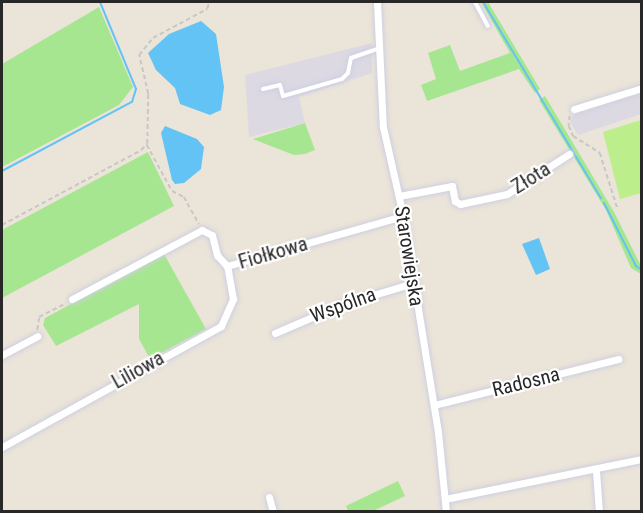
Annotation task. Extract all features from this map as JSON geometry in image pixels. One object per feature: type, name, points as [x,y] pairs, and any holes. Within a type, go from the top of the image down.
[{"type":"street","name":"Starowiejska","points":[[377,2],[377,49],[383,127],[403,216],[434,405],[446,512]]},
{"type":"street","points":[[574,109],[642,88]]},
{"type":"street","name":"Złota","points":[[399,196],[452,186],[455,201],[460,204],[507,194],[569,154]]},
{"type":"street","name":"Fiołkowa","points":[[202,230],[212,235],[216,255],[227,266],[403,216]]},
{"type":"street","points":[[72,299],[202,230]]},
{"type":"street","name":"Liliowa","points":[[2,447],[221,326],[233,299],[227,266]]},
{"type":"street","name":"Wspólna","points":[[275,333],[340,305],[413,284]]},
{"type":"street","points":[[2,355],[37,336]]},
{"type":"street","name":"Radosna","points":[[434,405],[618,359]]},
{"type":"street","points":[[445,499],[596,471],[642,459]]},
{"type":"street","points":[[596,471],[599,512]]},
{"type":"street","points":[[269,497],[273,512]]},
{"type":"lane","points":[[475,2],[489,26]]},
{"type":"lane","points":[[263,89],[280,85],[283,96],[342,79],[348,73],[351,58],[377,49]]},
{"type":"path","points":[[202,230],[184,197],[172,191],[147,144],[148,93],[140,55],[153,38],[207,9],[209,2]]},
{"type":"path","points":[[574,109],[569,126],[580,142],[600,153],[618,210]]},
{"type":"path","points":[[2,225],[147,144]]},
{"type":"path","points":[[37,336],[39,317],[72,299]]},
{"type":"shaded area","points":[[372,43],[372,73],[299,97],[305,123],[249,137],[245,75]]},
{"type":"shaded area","points":[[641,93],[641,114],[578,135],[570,122],[573,115]]},
{"type":"green space","points":[[481,2],[488,2],[540,89],[535,93],[519,69],[427,101],[421,85],[436,79],[428,53],[450,45],[460,71],[510,53]]},
{"type":"green space","points":[[99,7],[133,87],[119,105],[2,167],[2,64]]},
{"type":"green space","points":[[545,96],[614,212],[641,266],[641,274],[631,268],[606,210],[539,100]]},
{"type":"green space","points":[[641,120],[641,193],[620,199],[603,132]]},
{"type":"green space","points":[[305,123],[315,150],[305,154],[294,155],[253,139]]},
{"type":"green space","points":[[148,152],[174,206],[2,298],[2,230]]},
{"type":"green space","points":[[164,254],[206,329],[150,359],[139,339],[139,304],[56,346],[43,325],[45,318]]},
{"type":"green space","points":[[398,481],[405,496],[373,511],[348,511],[346,506]]},
{"type":"water","points":[[201,21],[216,34],[224,87],[221,110],[210,115],[180,104],[175,88],[156,70],[148,53],[169,34]]},
{"type":"water","points":[[165,126],[197,139],[204,147],[201,169],[184,183],[175,184],[172,180],[161,133]]},
{"type":"water","points":[[539,238],[550,269],[536,275],[522,244]]},
{"type":"waterway","points":[[2,171],[132,102],[136,89],[100,2]]},
{"type":"waterway","points":[[483,2],[601,198]]},
{"type":"waterway","points":[[604,203],[636,266],[642,270]]}]
